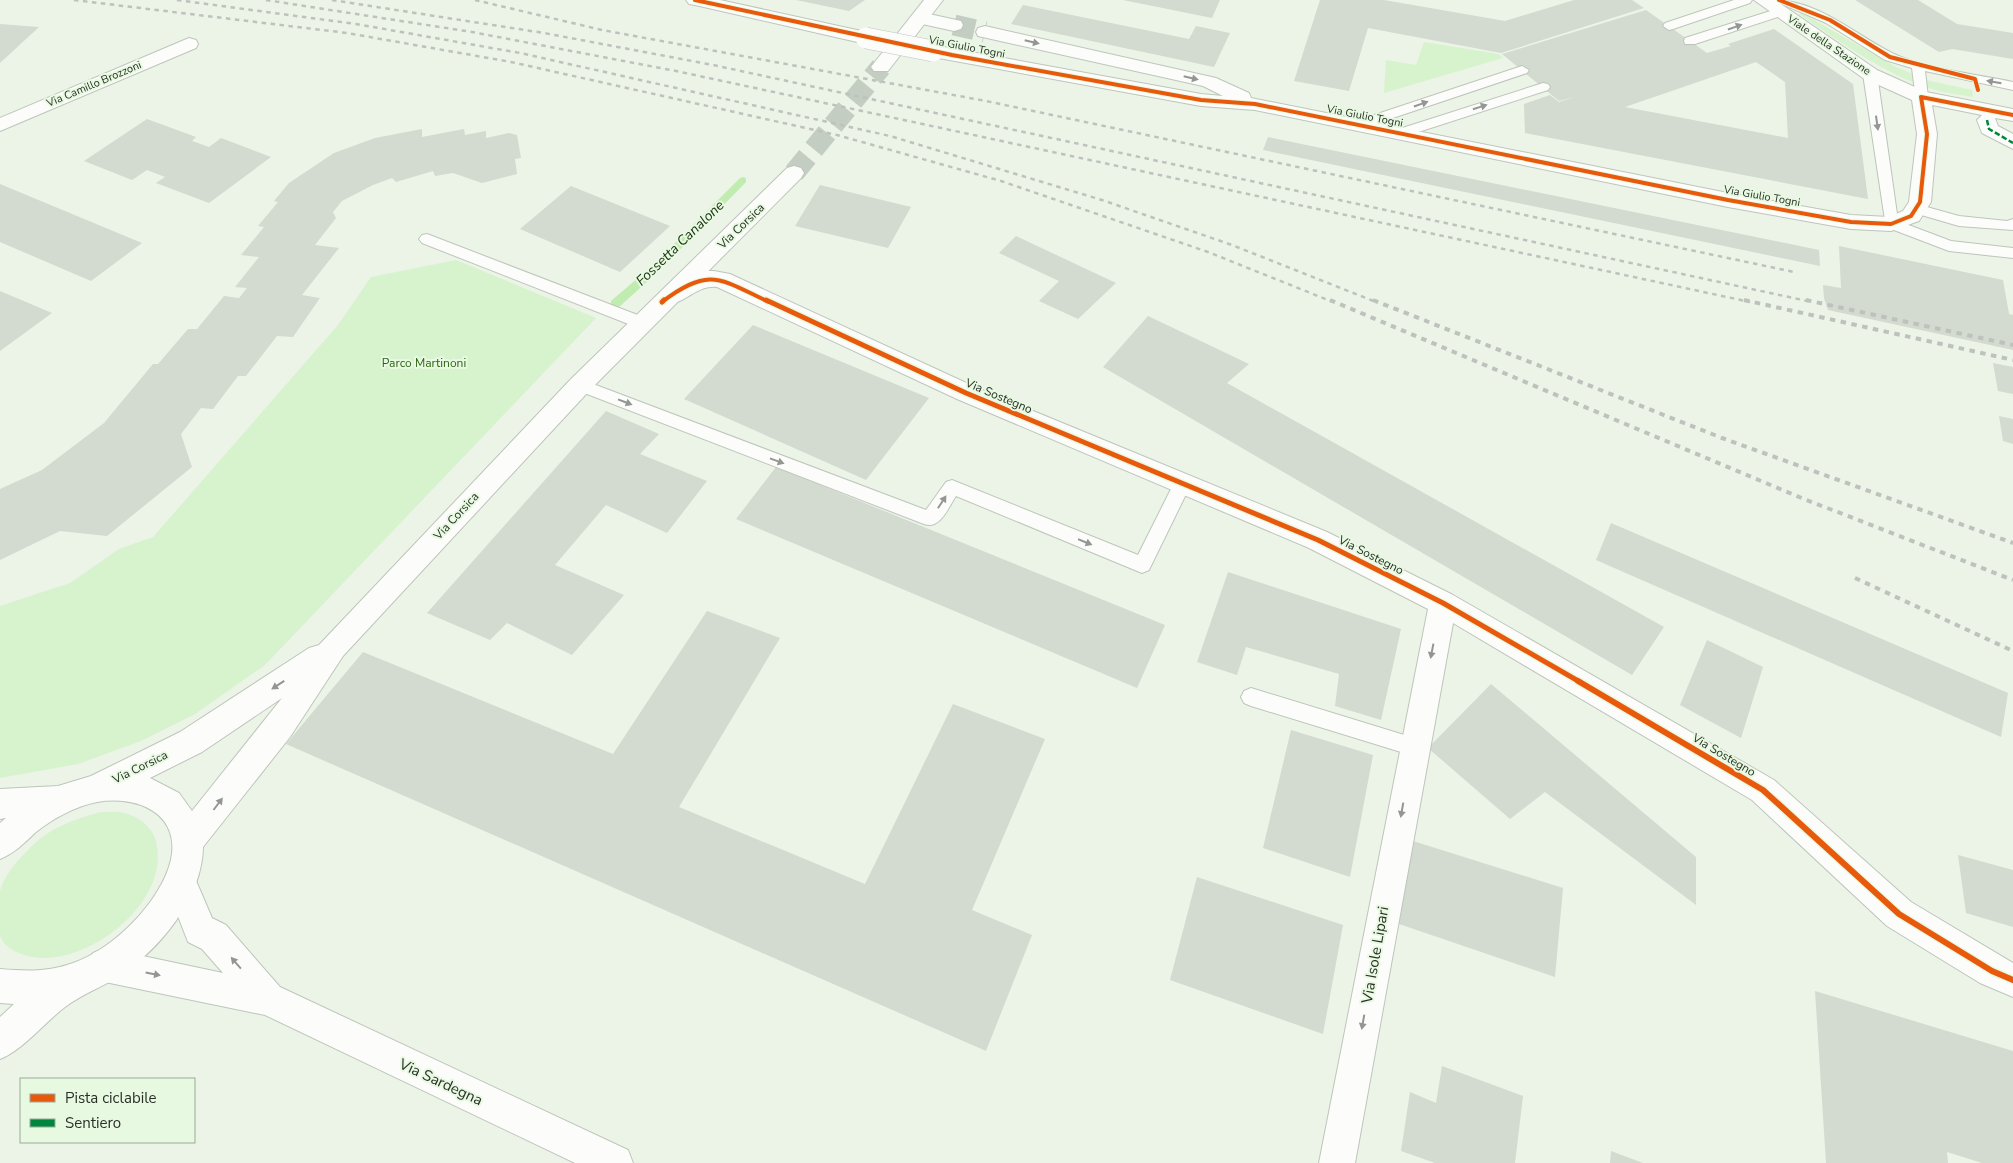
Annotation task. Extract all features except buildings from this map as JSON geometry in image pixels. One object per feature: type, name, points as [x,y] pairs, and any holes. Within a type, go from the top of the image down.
[{"type":"street","name":"Via Giulio Togni","points":[[695,0],[933,51],[1201,100],[1255,104],[1728,200],[1850,222],[1891,224],[1911,216],[1916,209]]},
{"type":"street","points":[[881,67],[934,0]]},
{"type":"street","name":"Viale della Stazione","points":[[1763,0],[1779,6],[1870,74],[1921,97],[2013,115]]},
{"type":"street","name":"Via Giulio Togni","points":[[920,18],[954,25]]},
{"type":"street","name":"Via Giulio Togni","points":[[985,32],[1209,82],[1255,104]]},
{"type":"street","name":"Via Camillo Brozzoni","points":[[0,124],[189,44]]},
{"type":"street","points":[[1916,209],[1920,202],[1926,134],[1921,97]]},
{"type":"street","points":[[1987,120],[1989,128],[2013,143]]},
{"type":"street","name":"Via Corsica","points":[[187,842],[279,727],[333,647],[580,385],[794,173]]},
{"type":"street","points":[[662,302],[692,282],[701,279],[718,279],[715,273],[715,258],[729,238]]},
{"type":"street","name":"Via Sostegno","points":[[718,279],[966,393],[1318,540],[1443,603],[1763,790],[1899,914],[1992,971],[2013,980]]},
{"type":"street","name":"Via Isole Lipari","points":[[1337,1163],[1414,747],[1443,603]]},
{"type":"street","name":"Via Corsica","points":[[0,844],[27,820],[60,800],[97,788],[191,742],[333,647]]},
{"type":"street","name":"Via Corsica","points":[[0,986],[38,988],[73,980],[105,965],[137,941],[163,912],[180,880],[187,842],[179,814],[160,796],[131,786],[97,788]]},
{"type":"street","points":[[0,804],[60,800]]},
{"type":"street","name":"Via Sardegna","points":[[180,880],[200,930],[214,937],[268,1000]]},
{"type":"street","name":"Via Sardegna","points":[[105,965],[268,1000],[615,1163]]},
{"type":"street","name":"Via Corsica","points":[[0,1042],[21,1020],[73,980]]},
{"type":"lane","points":[[1669,26],[1746,0]]},
{"type":"lane","points":[[1690,41],[1779,6],[1830,20],[1890,56],[1918,66],[2013,86]]},
{"type":"lane","points":[[1918,66],[1921,97]]},
{"type":"lane","points":[[1358,125],[1522,70]]},
{"type":"lane","points":[[1870,74],[1891,224],[1950,246],[2013,254]]},
{"type":"lane","points":[[1401,133],[1542,87]]},
{"type":"lane","points":[[1916,209],[1959,221],[2008,226],[2013,224]]},
{"type":"lane","points":[[427,239],[642,323]]},
{"type":"lane","points":[[580,385],[930,519],[952,487],[1142,565],[1182,484]]},
{"type":"lane","points":[[1251,697],[1414,747]]},
{"type":"green space","points":[[1802,13],[1896,67],[1930,81],[1972,90],[1973,97],[1932,89],[1897,75],[1846,46],[1799,14]]},
{"type":"green space","points":[[1424,42],[1499,54],[1503,58],[1384,93],[1386,60],[1416,65]]},
{"type":"green space","name":"Parco Martinoni","points":[[456,260],[596,318],[265,665],[195,714],[141,741],[78,764],[0,778],[0,606],[70,583],[119,549],[153,537],[338,325],[371,277]]},
{"type":"green space","points":[[101,812],[118,812],[134,816],[153,833],[158,860],[153,882],[142,902],[126,921],[106,936],[85,948],[63,956],[42,958],[24,955],[12,950],[0,936],[0,891],[8,874],[24,854],[44,836],[71,822]]},
{"type":"waterway","name":"Fossetta Canalone","points":[[615,304],[656,268],[743,180]]},
{"type":"tunnel","points":[[954,25],[985,32]]},
{"type":"tunnel","points":[[794,173],[881,67]]},
{"type":"railway","points":[[74,0],[347,33],[511,62],[837,135],[1001,181],[1208,252],[1333,302]]},
{"type":"railway","points":[[177,0],[356,24],[520,53],[890,136],[1102,200],[1232,245],[1376,302]]},
{"type":"railway","points":[[266,0],[472,32],[676,71],[1750,302]]},
{"type":"railway","points":[[332,0],[544,33],[713,65],[1812,302]]},
{"type":"railway","points":[[475,0],[602,30],[986,101],[1794,272]]},
{"type":"railway","points":[[1330,300],[1804,499],[2013,580]]},
{"type":"railway","points":[[1373,300],[1722,438],[2013,543]]},
{"type":"railway","points":[[1744,300],[2013,360]]},
{"type":"railway","points":[[1806,300],[2013,345]]},
{"type":"railway","points":[[1855,578],[2013,651]]},
{"type":"marked path","points":[[1987,120],[1989,129],[2013,143]]},
{"type":"cycle path","points":[[695,0],[952,55],[1201,100],[1255,104],[1728,200],[1851,222],[1891,224],[1911,216],[1920,202],[1927,134],[1921,97],[2013,115]]},
{"type":"cycle path","points":[[1779,0],[1830,20],[1890,57],[1918,66],[1975,79],[1978,90]]},
{"type":"cycle path","points":[[662,302],[683,287],[697,280],[713,278],[722,280],[966,393],[1318,540],[1443,603],[1740,775],[1763,790],[1899,914],[1992,971],[2013,980]]}]
